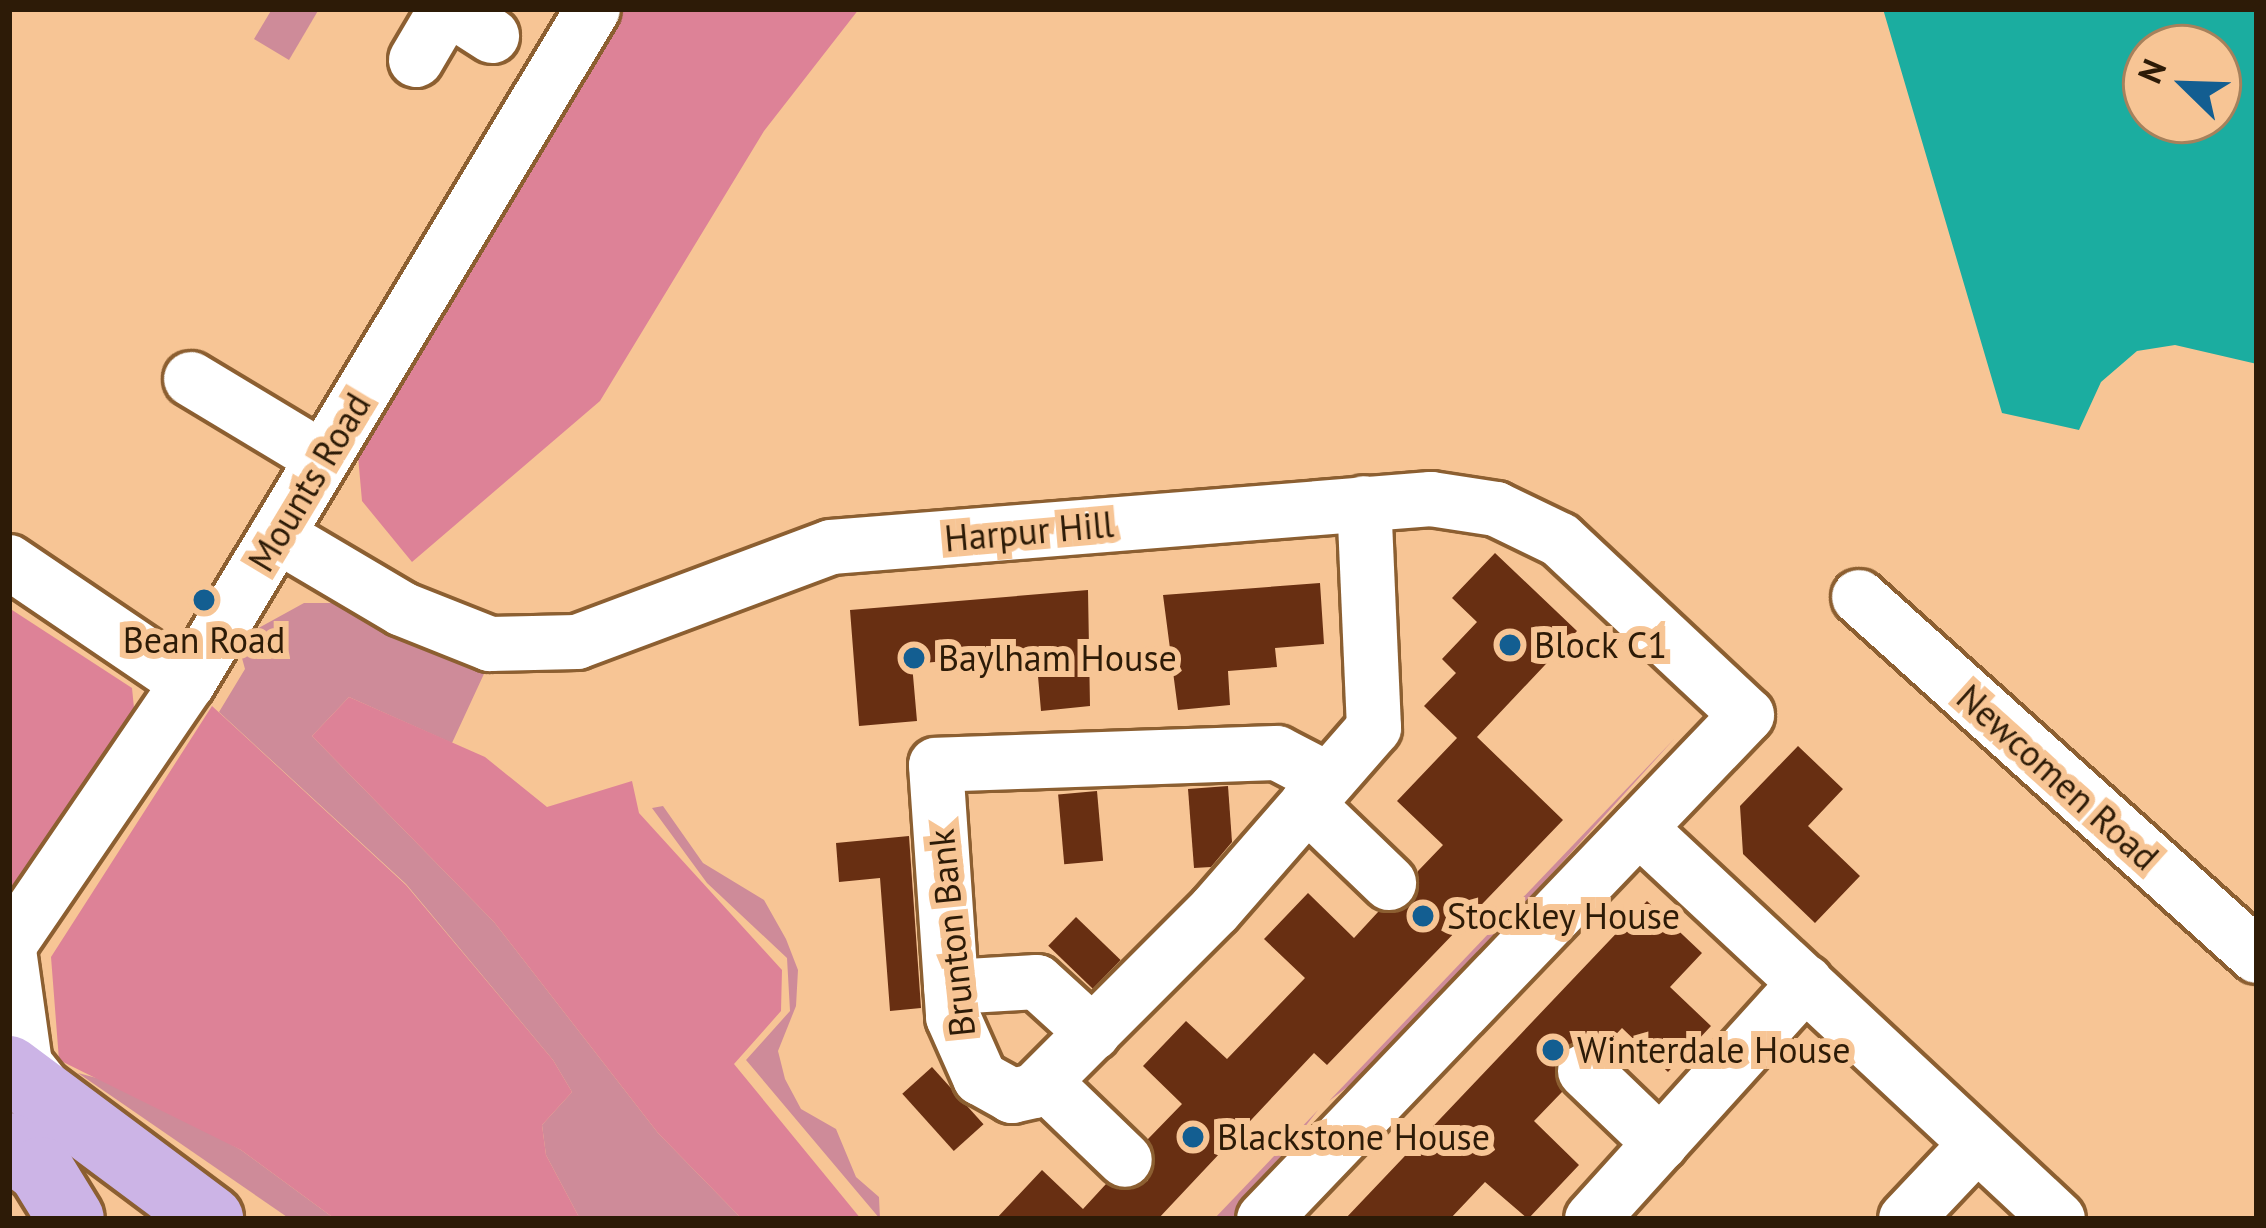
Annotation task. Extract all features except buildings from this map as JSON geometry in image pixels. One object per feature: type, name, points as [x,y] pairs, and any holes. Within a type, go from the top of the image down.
[{"type":"main road","points":[[25,1107],[40,1170],[71,1219]]},
{"type":"main road","points":[[25,1107],[211,1219]]},
{"type":"main road","points":[[9,1191],[48,1219]]},
{"type":"street","name":"Mounts Road","points":[[25,1107],[25,1064],[9,947],[188,683],[593,9]]},
{"type":"street","points":[[416,60],[463,18]]},
{"type":"street","points":[[191,379],[322,458]]},
{"type":"street","name":"Harpur Hill","points":[[277,535],[464,635],[577,642],[831,547],[1364,503],[1459,501],[1539,526],[1747,715],[1639,828]]},
{"type":"street","points":[[1124,1160],[1044,1082],[1317,792],[1378,717],[1364,503]]},
{"type":"street","points":[[9,562],[188,683]]},
{"type":"street","name":"Newcomen Road","points":[[1859,597],[2257,956]]},
{"type":"street","name":"Brunton Bank","points":[[1044,1082],[1018,1097],[980,1078],[961,1047],[951,987],[936,765],[1277,753],[1317,792]]},
{"type":"street","points":[[1317,792],[1389,883]]},
{"type":"street","points":[[1264,1219],[1639,828],[2059,1219]]},
{"type":"street","points":[[951,987],[1037,982],[1094,1033]]},
{"type":"street","points":[[1592,1219],[1806,982]]},
{"type":"street","points":[[1586,1071],[1661,1144]]},
{"type":"street","points":[[1906,1219],[1977,1144]]},
{"type":"shaded area","points":[[272,9],[319,9],[289,60],[254,39]]},
{"type":"shaded area","points":[[617,9],[859,9],[764,131],[600,401],[412,562],[362,501],[358,456]]},
{"type":"shaded area","points":[[304,603],[345,603],[489,663],[452,743],[349,697],[312,736],[494,922],[658,1133],[742,1219],[580,1219],[546,1155],[542,1125],[572,1092],[553,1060],[406,884],[219,712],[245,669],[237,640]]},
{"type":"shaded area","points":[[9,608],[132,688],[135,718],[9,910]]},
{"type":"shaded area","points":[[349,697],[485,757],[547,807],[632,781],[639,813],[782,970],[781,1011],[734,1064],[861,1219],[742,1219],[658,1133],[494,922],[312,736]]},
{"type":"shaded area","points":[[212,706],[406,885],[553,1060],[572,1092],[542,1125],[546,1155],[580,1219],[335,1219],[241,1150],[59,1060],[51,957]]},
{"type":"shaded area","points":[[1675,738],[1383,1060],[1329,1101]]},
{"type":"shaded area","points":[[663,806],[703,863],[764,900],[786,939],[798,970],[796,1006],[778,1051],[785,1079],[801,1109],[836,1129],[856,1177],[879,1197],[880,1219],[746,1060],[790,1011],[787,958],[707,883],[652,808]]},
{"type":"shaded area","points":[[78,1073],[130,1087],[241,1150],[335,1219],[290,1219]]},
{"type":"shaded area","points":[[1318,1110],[1233,1219],[1214,1219]]},
{"type":"water","points":[[1883,9],[2257,9],[2257,364],[2175,345],[2137,351],[2101,382],[2079,430],[2002,413]]},
{"type":"place","name":"Bean Road","points":[[204,600]]},
{"type":"place","name":"Block C1","points":[[1510,645]]},
{"type":"place","name":"Baylham House","points":[[914,658]]},
{"type":"place","name":"Stockley House","points":[[1423,916]]},
{"type":"place","name":"Winterdale House","points":[[1553,1050]]},
{"type":"place","name":"Blackstone House","points":[[1193,1137]]}]
